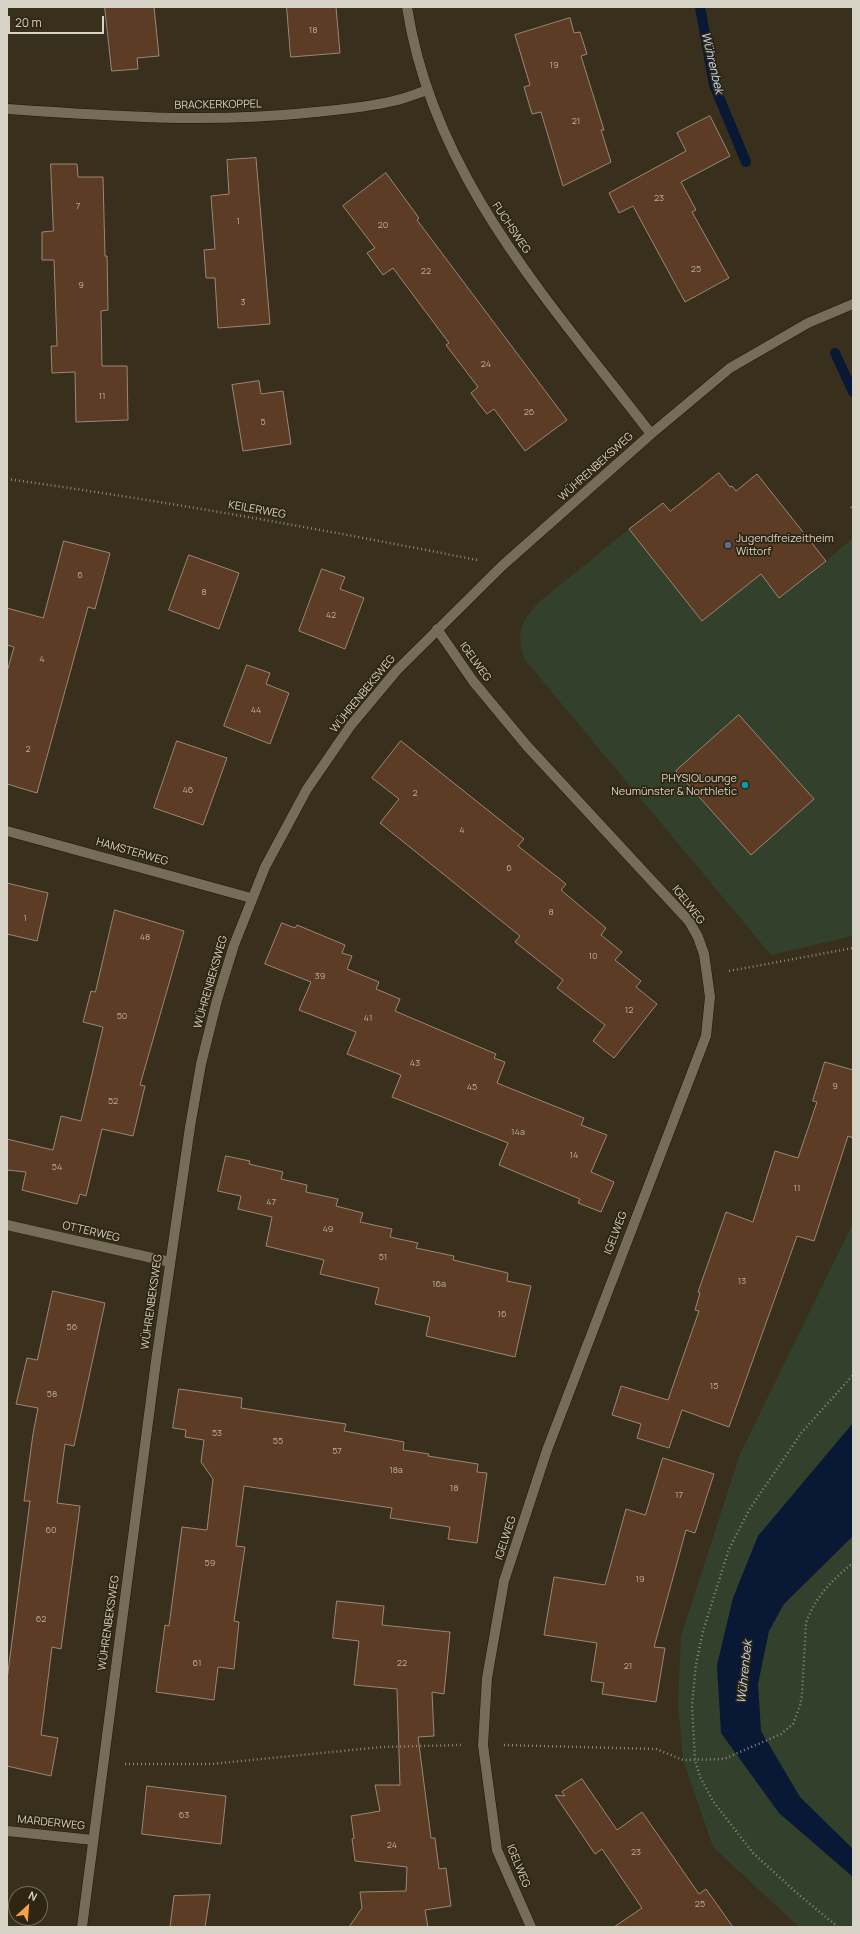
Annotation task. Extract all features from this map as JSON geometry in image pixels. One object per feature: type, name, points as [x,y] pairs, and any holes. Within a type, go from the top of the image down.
[{"type":"street","name":"FUCHSWEG","points":[[407,7],[417,57],[427,90],[444,134],[469,184],[495,227],[527,272],[651,434]]},
{"type":"street","name":"BRACKERKOPPEL","points":[[7,109],[120,118],[196,119],[277,116],[360,108],[394,101],[427,90]]},
{"type":"street","name":"WÜHRENBEKSWEG","points":[[82,1927],[102,1762],[170,1262],[201,1064],[217,1000],[234,945],[251,898],[307,789],[347,731],[397,670],[437,629],[503,565],[651,434],[730,368],[808,324],[853,304]]},
{"type":"street","name":"IGELWEG","points":[[437,629],[473,681],[527,746],[689,921],[698,937],[704,954],[710,997],[709,1016],[702,1047],[546,1450],[504,1581],[487,1678],[484,1745],[497,1850],[531,1927]]},
{"type":"street","name":"HAMSTERWEG","points":[[7,831],[251,898]]},
{"type":"street","name":"OTTERWEG","points":[[7,1225],[170,1262]]},
{"type":"street","name":"MARDERWEG","points":[[7,1831],[93,1840]]},
{"type":"path","name":"KEILERWEG","points":[[7,479],[171,503],[299,525],[503,565]]},
{"type":"path","points":[[707,975],[853,948]]},
{"type":"path","points":[[838,1927],[798,1894],[753,1853],[713,1801],[700,1777],[696,1760],[692,1704],[696,1664],[714,1589],[728,1549],[749,1510],[802,1432],[853,1375]]},
{"type":"path","points":[[102,1762],[130,1764],[211,1764],[382,1746],[484,1745],[656,1749],[683,1760],[724,1759],[781,1734],[793,1724],[800,1706],[806,1623],[810,1611],[824,1591],[853,1563]]},
{"type":"green space","points":[[629,529],[761,574],[826,561],[853,538],[853,936],[771,955],[525,660],[520,643],[520,636],[524,622],[533,609],[539,602]]},
{"type":"green space","points":[[853,1223],[853,1927],[799,1927],[713,1847],[683,1760],[678,1705],[681,1636],[740,1454]]},
{"type":"water","points":[[853,1423],[853,1536],[784,1604],[769,1631],[758,1684],[761,1731],[800,1797],[853,1849],[853,1877],[779,1813],[721,1733],[717,1665],[733,1598],[758,1536]]},
{"type":"building","points":[[105,7],[154,7],[159,56],[137,58],[138,69],[112,71]]},
{"type":"building","points":[[287,7],[336,7],[340,53],[291,57]]},
{"type":"building","points":[[570,18],[574,33],[580,32],[587,54],[581,56],[604,130],[601,130],[611,162],[563,186],[541,112],[532,114],[524,87],[530,85],[515,35]]},
{"type":"building","points":[[710,116],[730,156],[681,182],[696,210],[692,212],[729,278],[685,302],[633,206],[619,213],[609,193],[686,151],[677,133]]},
{"type":"building","points":[[256,158],[270,324],[218,328],[215,278],[206,278],[204,250],[215,249],[211,196],[229,194],[227,160]]},
{"type":"building","points":[[51,164],[77,164],[78,177],[103,177],[108,310],[101,311],[102,366],[127,366],[128,420],[76,422],[75,372],[52,373],[51,346],[57,346],[54,260],[42,260],[42,232],[53,231]]},
{"type":"building","points":[[386,173],[419,218],[417,220],[567,420],[525,451],[494,409],[487,414],[471,393],[478,387],[446,345],[449,343],[393,268],[383,275],[367,253],[375,248],[343,206]]},
{"type":"building","points":[[259,381],[261,394],[283,391],[291,444],[243,451],[232,385]]},
{"type":"building","name":"Jugendfreizeitheim Wittorf","points":[[719,473],[730,487],[732,486],[736,491],[757,474],[826,561],[779,598],[761,574],[702,621],[629,529],[663,503],[670,511]]},
{"type":"building","points":[[64,541],[110,553],[95,609],[88,607],[37,793],[7,784],[7,672],[14,647],[7,645],[7,608],[43,618]]},
{"type":"building","points":[[189,555],[239,573],[219,629],[169,610]]},
{"type":"building","points":[[322,569],[345,577],[340,589],[364,598],[345,649],[299,631]]},
{"type":"building","points":[[247,665],[270,673],[266,684],[289,693],[270,744],[224,726]]},
{"type":"building","name":"PHYSIOLounge Neumünster & Northletic","points":[[739,715],[814,799],[751,855],[676,771]]},
{"type":"building","points":[[177,741],[227,758],[203,825],[154,808]]},
{"type":"building","points":[[401,741],[524,839],[518,846],[566,884],[561,890],[606,928],[601,935],[622,952],[615,960],[641,981],[636,987],[657,1004],[614,1058],[593,1041],[605,1025],[557,988],[563,980],[515,942],[520,936],[380,823],[399,799],[372,778]]},
{"type":"building","points":[[7,883],[48,893],[37,941],[7,934]]},
{"type":"building","points":[[115,910],[184,931],[140,1085],[145,1086],[133,1136],[102,1129],[86,1196],[80,1194],[77,1204],[22,1190],[26,1172],[7,1170],[7,1139],[53,1150],[61,1116],[81,1121],[103,1027],[83,1022],[91,991],[95,992]]},
{"type":"building","points":[[282,923],[295,928],[297,925],[345,945],[342,953],[352,956],[347,969],[379,982],[376,989],[400,999],[395,1011],[496,1054],[494,1058],[505,1062],[497,1083],[584,1118],[581,1125],[607,1135],[591,1172],[614,1182],[601,1212],[578,1203],[580,1199],[499,1165],[508,1143],[392,1097],[401,1075],[347,1054],[356,1032],[299,1010],[311,982],[265,964]]},
{"type":"building","points":[[825,1062],[853,1070],[853,1138],[848,1136],[814,1241],[797,1236],[729,1427],[682,1410],[669,1448],[637,1438],[641,1424],[612,1415],[621,1386],[668,1400],[699,1311],[695,1310],[700,1293],[698,1292],[726,1212],[753,1222],[775,1151],[798,1158],[817,1102],[813,1101]]},
{"type":"building","points":[[226,1156],[250,1161],[249,1164],[283,1172],[281,1179],[307,1185],[306,1192],[338,1199],[336,1206],[363,1213],[360,1222],[392,1229],[390,1237],[418,1243],[416,1248],[454,1256],[453,1260],[508,1273],[507,1281],[531,1286],[515,1357],[426,1336],[430,1317],[375,1304],[379,1288],[320,1274],[324,1260],[266,1246],[272,1217],[238,1209],[241,1196],[218,1191]]},
{"type":"building","points":[[53,1291],[105,1303],[74,1446],[65,1444],[57,1503],[80,1506],[61,1649],[52,1647],[41,1735],[58,1738],[51,1776],[7,1766],[7,1680],[30,1501],[24,1501],[38,1408],[16,1404],[27,1358],[37,1360]]},
{"type":"building","points":[[179,1389],[242,1398],[241,1408],[346,1424],[344,1431],[404,1442],[403,1450],[429,1454],[428,1456],[478,1464],[477,1472],[487,1473],[477,1543],[448,1539],[450,1527],[390,1518],[392,1508],[244,1486],[236,1546],[245,1547],[234,1621],[239,1622],[234,1669],[218,1667],[214,1700],[156,1692],[165,1625],[169,1626],[182,1527],[207,1530],[213,1479],[201,1462],[204,1440],[185,1437],[186,1430],[173,1428]]},
{"type":"building","points":[[663,1458],[714,1474],[695,1533],[686,1530],[654,1647],[665,1648],[656,1702],[602,1694],[604,1683],[591,1681],[597,1643],[544,1635],[554,1577],[605,1585],[626,1509],[645,1515]]},
{"type":"building","points":[[337,1601],[384,1606],[382,1625],[450,1632],[444,1694],[432,1692],[434,1736],[418,1737],[431,1838],[435,1838],[439,1869],[446,1868],[451,1906],[425,1910],[428,1927],[349,1927],[362,1908],[360,1892],[406,1891],[407,1867],[355,1861],[351,1816],[380,1811],[375,1785],[400,1785],[397,1689],[354,1685],[359,1641],[333,1638]]},
{"type":"building","points":[[582,1779],[617,1830],[642,1812],[699,1894],[706,1889],[733,1927],[614,1927],[642,1908],[602,1849],[595,1854],[555,1795],[565,1796],[562,1792]]},
{"type":"building","points":[[147,1786],[226,1796],[221,1844],[142,1834]]},
{"type":"building","points":[[210,1895],[205,1927],[170,1927],[174,1896]]},
{"type":"waterway","name":"Wührenbek","points":[[700,7],[714,85],[746,162]]},
{"type":"waterway","name":"Wührenbek","points":[[835,353],[853,392]]},
{"type":"place","name":"Jugendfreizeitheim Wittorf","points":[[728,545]]},
{"type":"place","name":"PHYSIOLounge Neumünster & Northletic","points":[[745,785]]}]
